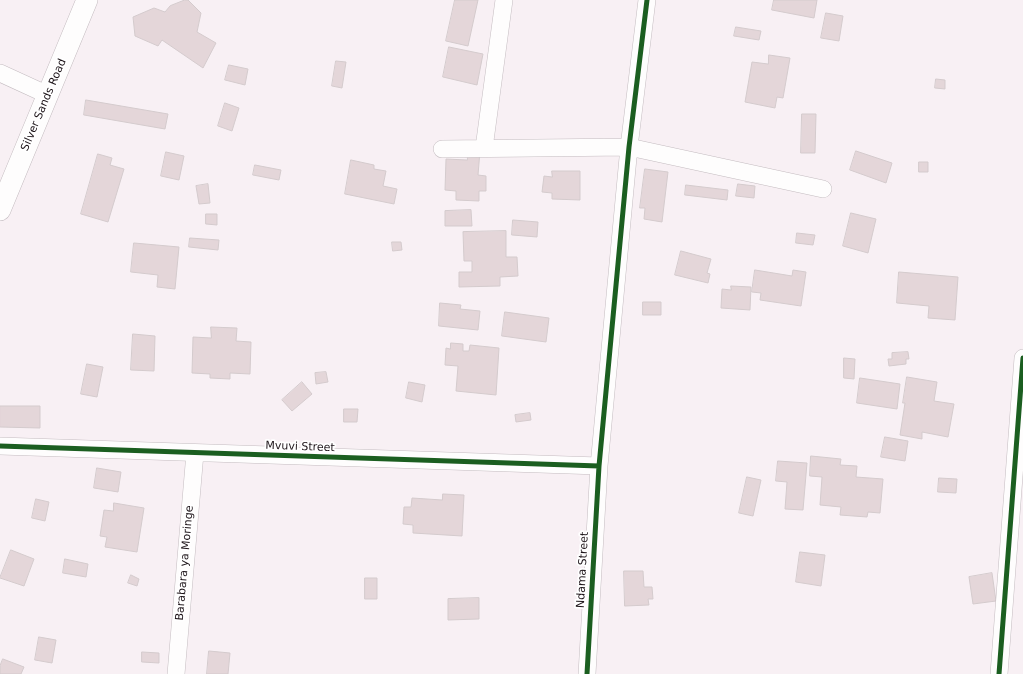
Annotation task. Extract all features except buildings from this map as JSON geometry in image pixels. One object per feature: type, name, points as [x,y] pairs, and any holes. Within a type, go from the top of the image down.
[{"type":"street","name":"Silver Sands Road","points":[[0,210],[87,0]]},
{"type":"street","points":[[484,148],[504,0]]},
{"type":"street","name":"Ndama Street","points":[[587,674],[599,466],[629,147],[647,0]]},
{"type":"street","points":[[0,73],[48,95]]},
{"type":"street","points":[[442,149],[629,147],[823,189]]},
{"type":"street","points":[[999,674],[1023,358]]},
{"type":"street","name":"Mvuvi Street","points":[[0,446],[599,466]]},
{"type":"street","name":"Barabara ya Moringe","points":[[176,674],[195,453]]},
{"type":"cycle path","points":[[587,674],[599,466],[629,147],[647,0]]},
{"type":"cycle path","points":[[999,674],[1023,358]]},
{"type":"cycle path","points":[[0,446],[599,466]]}]
